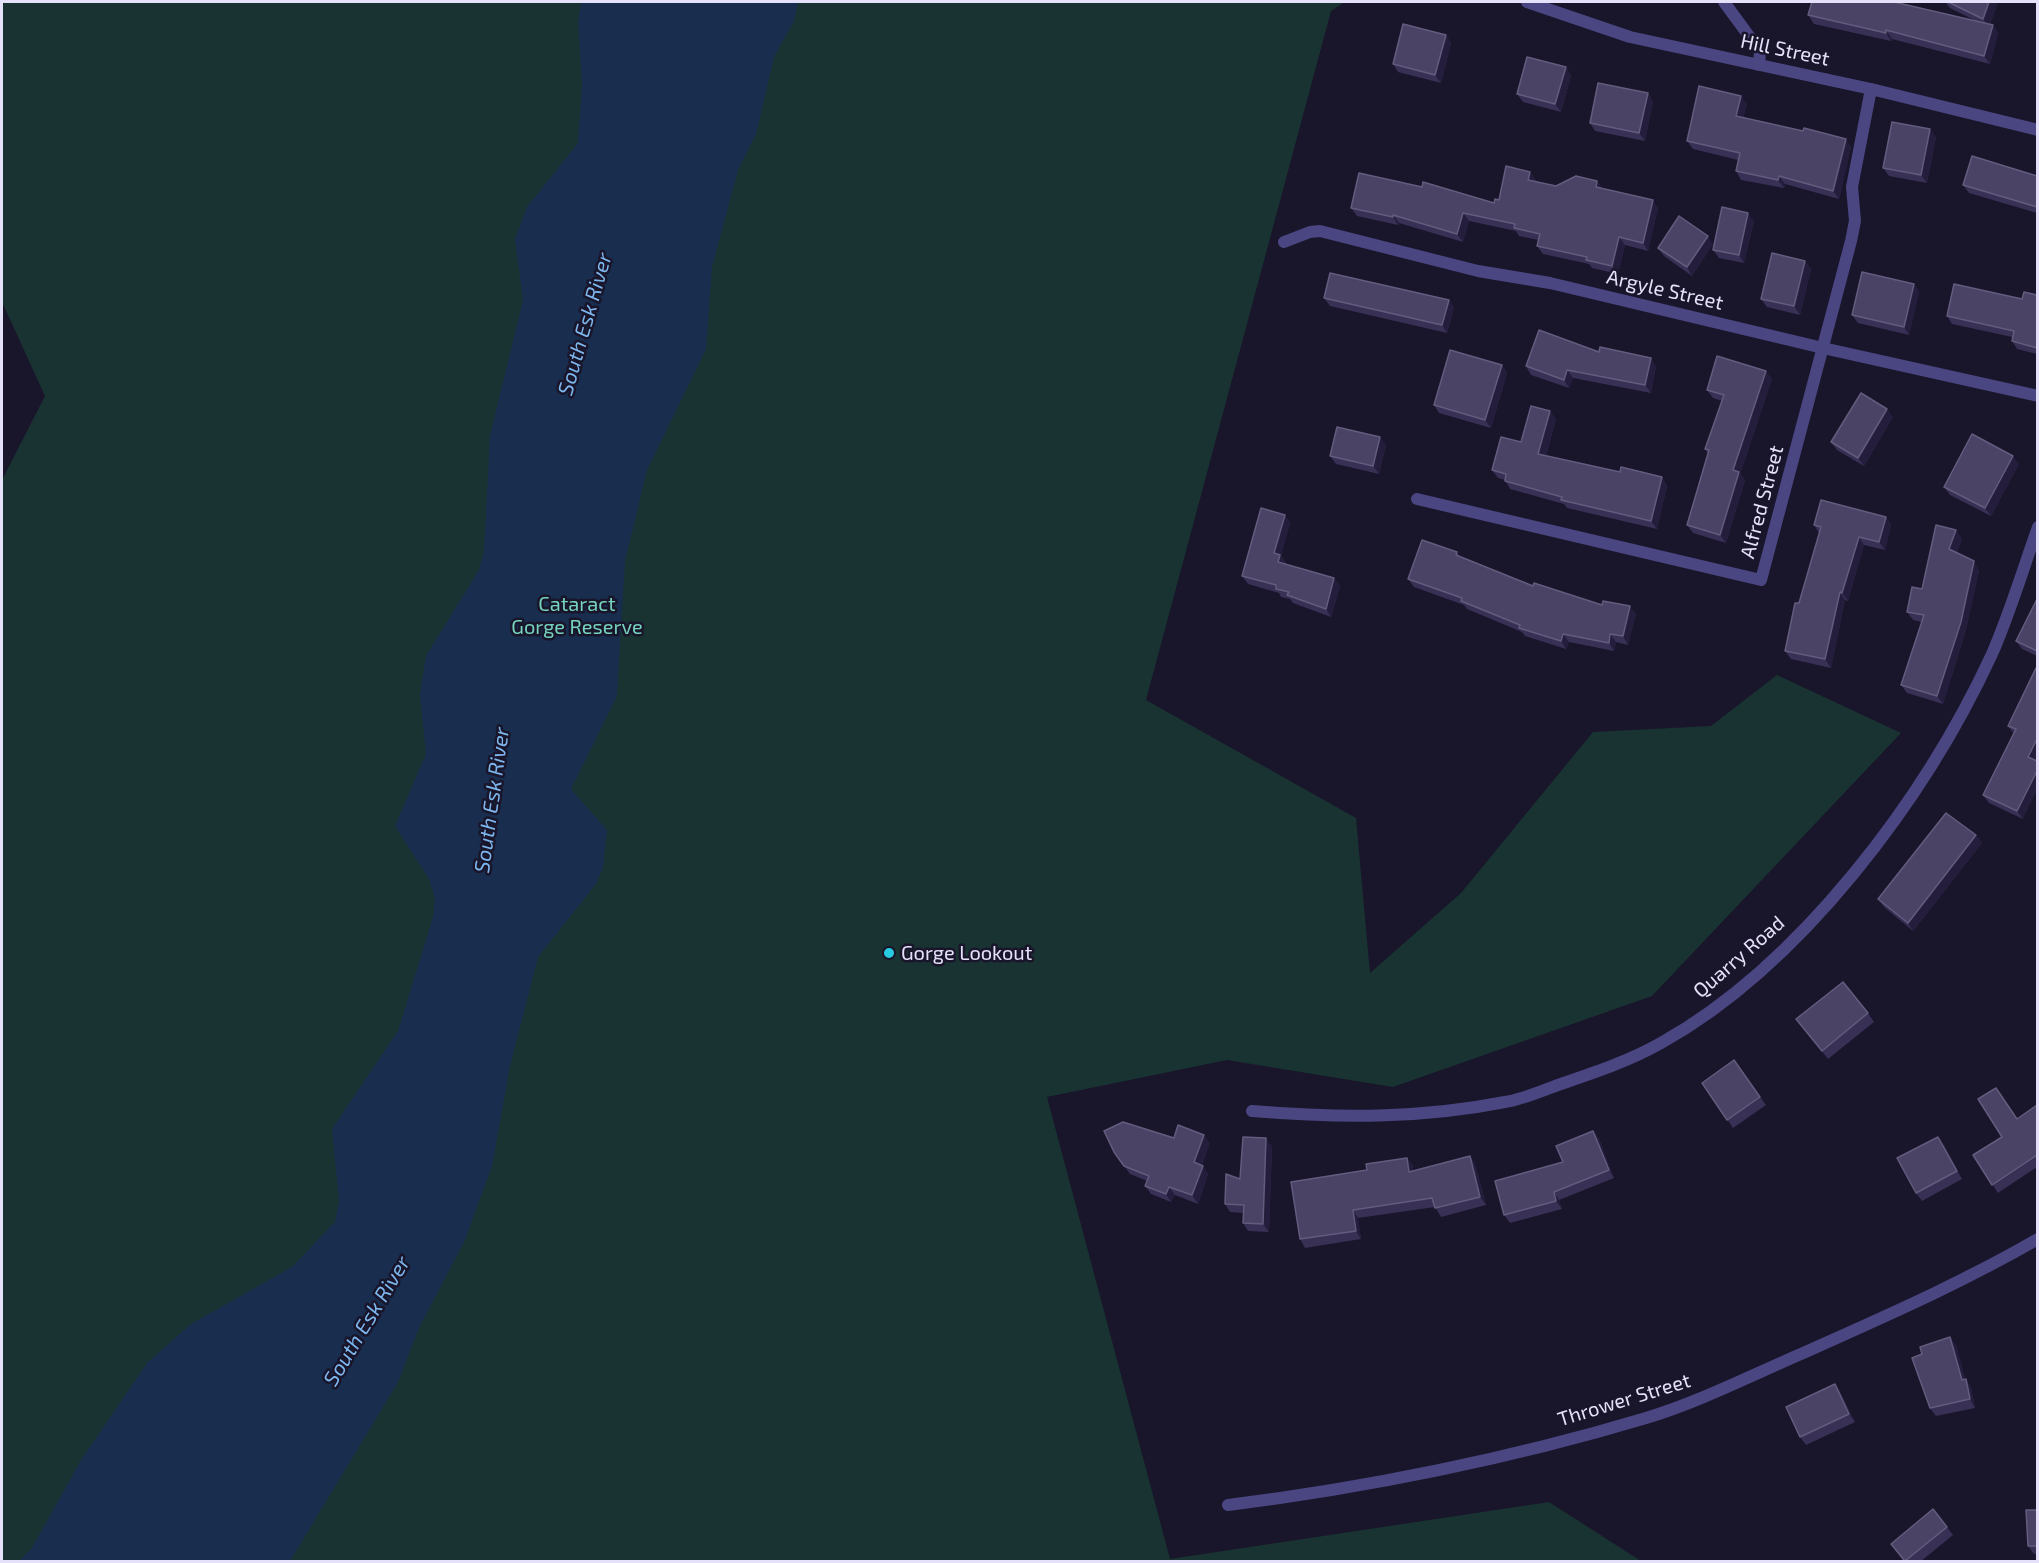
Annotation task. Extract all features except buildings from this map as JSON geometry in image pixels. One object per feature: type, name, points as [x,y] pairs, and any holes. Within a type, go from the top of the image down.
[{"type":"street","name":"Hill Street","points":[[1527,2],[1630,37],[1871,89],[2037,130]]},
{"type":"street","points":[[1724,2],[1760,51],[1759,65]]},
{"type":"street","name":"Alfred Street","points":[[1417,499],[1761,580],[1851,242],[1855,221],[1852,187],[1871,89]]},
{"type":"street","name":"Argyle Street","points":[[1284,242],[1310,232],[1320,231],[1478,271],[1550,283],[2037,396]]},
{"type":"street","name":"Quarry Road","points":[[1252,1111],[1335,1118],[1401,1117],[1507,1102],[1614,1066],[1663,1042],[1727,997],[1773,958],[1855,873],[1917,790],[1992,654],[2037,527]]},
{"type":"street","name":"Thrower Street","points":[[1228,1505],[1481,1461],[1647,1418],[1715,1391],[1871,1322],[1994,1264],[2037,1239]]},
{"type":"green space","name":"Cataract Gorge Reserve","points":[[4,2],[1345,2],[1331,11],[1146,700],[1356,818],[1370,973],[1461,893],[1593,732],[1711,726],[1777,675],[1901,733],[1652,996],[1393,1087],[1227,1060],[1047,1097],[1170,1559],[1549,1502],[1641,1561],[2,1562],[2,480],[45,396],[2,302],[2,9]]},
{"type":"water","name":"South Esk River","points":[[581,2],[798,2],[794,21],[774,57],[756,134],[738,170],[712,267],[706,349],[647,470],[625,561],[617,696],[571,789],[607,830],[603,867],[596,884],[538,957],[510,1066],[492,1166],[465,1240],[419,1328],[398,1382],[290,1561],[19,1561],[32,1548],[81,1460],[148,1362],[191,1324],[292,1267],[335,1222],[339,1201],[332,1129],[398,1031],[433,917],[435,898],[429,879],[395,826],[426,754],[420,694],[426,656],[479,570],[484,552],[490,436],[523,300],[515,239],[527,207],[578,143],[582,83],[578,23]]},
{"type":"place","name":"Gorge Lookout","points":[[889,953]]}]
